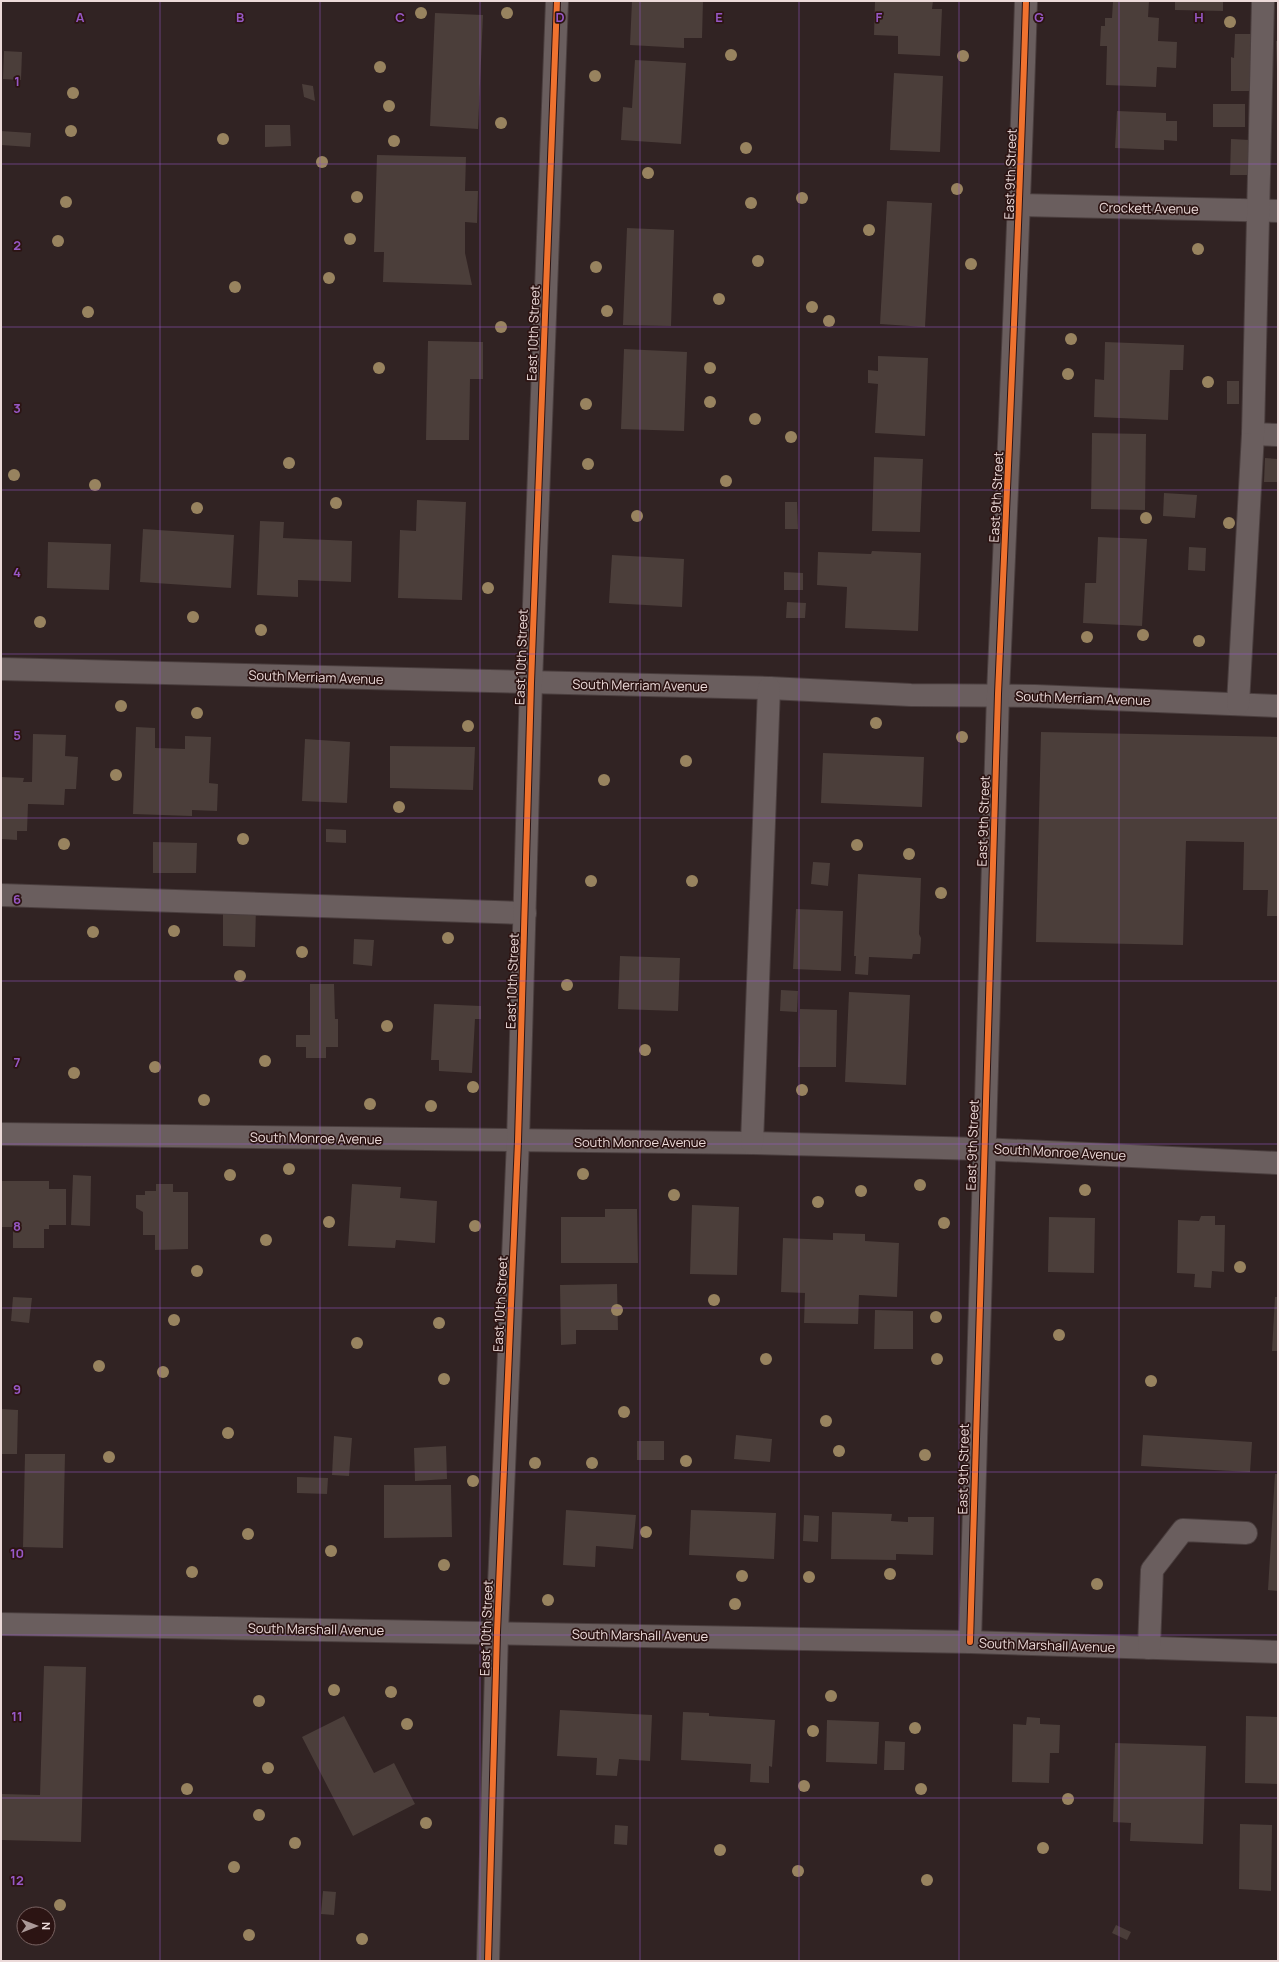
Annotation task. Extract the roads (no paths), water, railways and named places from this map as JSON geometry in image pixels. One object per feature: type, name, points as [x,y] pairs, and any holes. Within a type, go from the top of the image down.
[{"type":"street","name":"East 10th Street","points":[[488,1961],[497,1632],[518,1141],[526,912],[531,683],[557,1]]},
{"type":"street","name":"East 9th Street","points":[[970,1642],[982,1149],[998,696],[1020,205],[1026,1]]},
{"type":"street","points":[[1238,704],[1253,434],[1268,210],[1264,1]]},
{"type":"street","name":"Crockett Avenue","points":[[1020,205],[1268,210]]},
{"type":"street","points":[[1253,434],[1278,435]]},
{"type":"street","name":"South Merriam Avenue","points":[[1,669],[769,688],[911,695],[998,696],[1278,706]]},
{"type":"street","points":[[752,1143],[769,688]]},
{"type":"street","points":[[1,895],[526,912]]},
{"type":"street","name":"South Monroe Avenue","points":[[1,1134],[752,1143],[982,1149],[1278,1163]]},
{"type":"street","points":[[1149,1648],[1152,1570],[1183,1530],[1246,1533]]},
{"type":"street","name":"South Marshall Avenue","points":[[1,1624],[497,1632],[970,1642],[1278,1652]]}]
